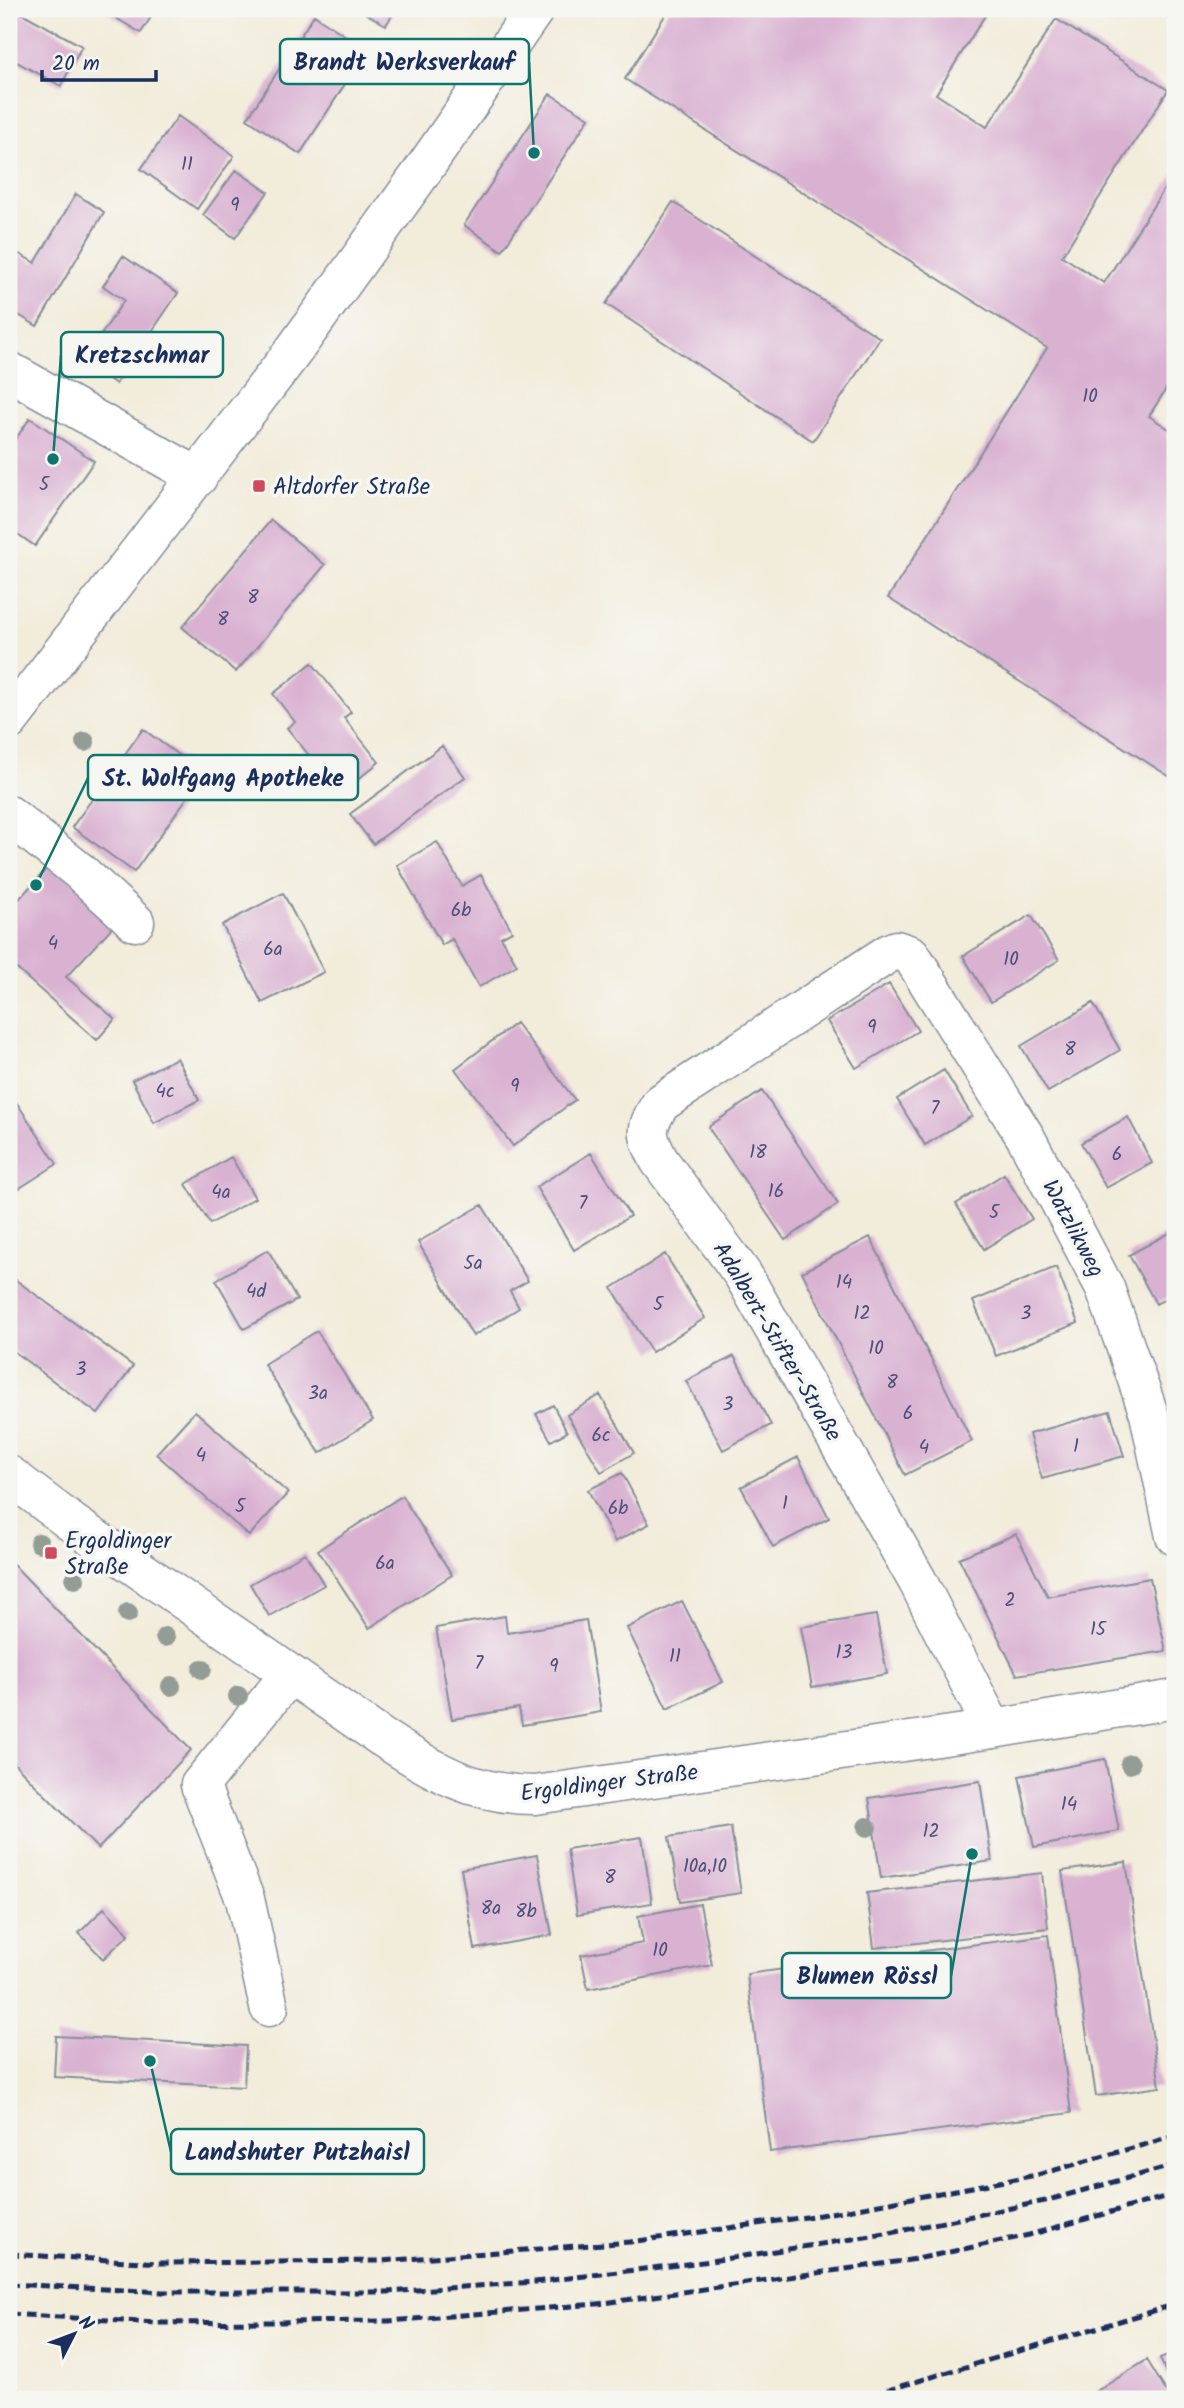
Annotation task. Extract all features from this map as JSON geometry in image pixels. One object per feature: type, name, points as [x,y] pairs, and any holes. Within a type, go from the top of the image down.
[{"type":"main road","points":[[9,721],[324,309],[535,9]]},
{"type":"main road","points":[[9,371],[198,477]]},
{"type":"main road","points":[[9,815],[79,871],[135,922]]},
{"type":"main road","name":"Watzlikweg","points":[[904,951],[917,963],[1026,1138],[1105,1288],[1149,1414],[1175,1536]]},
{"type":"main road","name":"Adalbert-Stifter-Straße","points":[[904,951],[889,953],[661,1103],[649,1122],[649,1141],[659,1160],[743,1275],[918,1580],[993,1728]]},
{"type":"main road","name":"Ergoldinger Straße","points":[[9,1475],[71,1522],[424,1765],[461,1783],[489,1792],[535,1795],[1175,1699]]},
{"type":"main road","points":[[269,2007],[245,1899],[200,1785],[290,1674]]},
{"type":"building","points":[[101,9],[156,9],[141,33]]},
{"type":"building","points":[[358,9],[396,9],[386,25]]},
{"type":"building","points":[[669,9],[989,9],[936,94],[987,127],[1056,19],[1168,90],[1062,256],[1104,283],[1175,172],[1175,375],[1149,416],[1175,433],[1175,780],[888,598],[1047,348],[625,79]]},
{"type":"building","points":[[18,11],[82,46],[61,86],[9,58],[9,28]]},
{"type":"building","points":[[314,15],[367,50],[300,154],[247,119]]},
{"type":"building","points":[[550,94],[589,118],[502,251],[464,225]]},
{"type":"building","points":[[178,116],[234,156],[197,209],[141,169]]},
{"type":"building","points":[[236,170],[268,192],[235,238],[203,215]]},
{"type":"building","points":[[76,194],[104,212],[37,326],[9,309],[9,248],[35,263]]},
{"type":"building","points":[[673,202],[880,338],[813,441],[606,304]]},
{"type":"building","points":[[123,256],[178,293],[116,384],[84,361],[124,300],[103,286]]},
{"type":"building","points":[[30,418],[94,461],[35,546],[9,528],[9,449]]},
{"type":"building","points":[[271,520],[325,565],[236,672],[182,627]]},
{"type":"building","points":[[312,663],[351,712],[344,718],[379,762],[340,794],[287,728],[295,722],[273,694]]},
{"type":"building","points":[[143,729],[204,774],[134,872],[72,827]]},
{"type":"building","points":[[442,746],[465,777],[373,844],[350,814]]},
{"type":"building","points":[[437,842],[462,886],[481,875],[512,931],[501,937],[517,965],[479,987],[452,939],[442,945],[397,865]]},
{"type":"building","points":[[52,863],[117,922],[66,977],[115,1019],[97,1040],[9,962],[9,910]]},
{"type":"building","points":[[283,893],[324,972],[262,1003],[222,925]]},
{"type":"building","points":[[1031,915],[1059,960],[991,1002],[963,956]]},
{"type":"building","points":[[889,984],[918,1031],[856,1068],[827,1021]]},
{"type":"building","points":[[1093,1003],[1120,1050],[1048,1092],[1021,1046]]},
{"type":"building","points":[[516,1023],[575,1100],[513,1146],[455,1069]]},
{"type":"building","points":[[177,1058],[199,1100],[154,1123],[132,1080]]},
{"type":"building","points":[[944,1070],[972,1116],[925,1145],[897,1099]]},
{"type":"building","points":[[9,1091],[57,1164],[9,1195]]},
{"type":"building","points":[[762,1091],[838,1204],[785,1240],[708,1127]]},
{"type":"building","points":[[1128,1117],[1152,1163],[1106,1188],[1081,1143]]},
{"type":"building","points":[[591,1153],[630,1216],[574,1250],[536,1187]]},
{"type":"building","points":[[231,1157],[255,1198],[210,1224],[186,1184]]},
{"type":"building","points":[[1004,1174],[1032,1219],[984,1249],[956,1204]]},
{"type":"building","points":[[482,1205],[528,1281],[510,1291],[519,1308],[473,1336],[418,1242]]},
{"type":"building","points":[[1175,1230],[1175,1294],[1156,1304],[1129,1255]]},
{"type":"building","points":[[870,1237],[972,1441],[905,1475],[802,1272]]},
{"type":"building","points":[[268,1250],[297,1300],[244,1329],[216,1280]]},
{"type":"building","points":[[665,1254],[705,1318],[652,1352],[612,1288]]},
{"type":"building","points":[[1056,1267],[1078,1323],[996,1356],[973,1301]]},
{"type":"building","points":[[9,1275],[133,1366],[98,1414],[9,1348]]},
{"type":"building","points":[[317,1331],[373,1420],[320,1453],[264,1364]]},
{"type":"building","points":[[734,1356],[771,1425],[723,1450],[686,1381]]},
{"type":"building","points":[[600,1395],[634,1453],[601,1472],[567,1415]]},
{"type":"building","points":[[553,1405],[567,1432],[551,1441],[536,1414]]},
{"type":"building","points":[[195,1411],[288,1493],[249,1536],[156,1454]]},
{"type":"building","points":[[1110,1411],[1124,1456],[1042,1479],[1029,1434]]},
{"type":"building","points":[[798,1457],[829,1518],[773,1547],[741,1487]]},
{"type":"building","points":[[622,1473],[649,1524],[615,1542],[588,1490]]},
{"type":"building","points":[[402,1496],[452,1575],[369,1628],[318,1550]]},
{"type":"building","points":[[1016,1534],[1048,1597],[1150,1578],[1166,1651],[1017,1675],[959,1558]]},
{"type":"building","points":[[305,1553],[324,1585],[269,1616],[250,1584]]},
{"type":"building","points":[[9,1560],[191,1750],[98,1849],[9,1758]]},
{"type":"building","points":[[682,1601],[723,1682],[667,1709],[627,1628]]},
{"type":"building","points":[[876,1615],[887,1674],[812,1687],[801,1627]]},
{"type":"building","points":[[505,1616],[507,1633],[586,1620],[601,1712],[522,1725],[519,1708],[452,1719],[436,1628]]},
{"type":"building","points":[[1105,1759],[1119,1831],[1034,1847],[1019,1776]]},
{"type":"building","points":[[980,1781],[992,1861],[881,1878],[869,1798]]},
{"type":"building","points":[[731,1827],[741,1893],[680,1902],[669,1837]]},
{"type":"building","points":[[642,1837],[652,1903],[577,1915],[567,1849]]},
{"type":"building","points":[[537,1855],[552,1935],[475,1949],[461,1869]]},
{"type":"building","points":[[1126,1862],[1160,2087],[1096,2096],[1062,1871]]},
{"type":"building","points":[[1042,1873],[1048,1928],[874,1948],[867,1893]]},
{"type":"building","points":[[700,1904],[712,1965],[588,1989],[581,1955],[643,1943],[638,1916]]},
{"type":"building","points":[[104,1908],[129,1934],[103,1959],[79,1933]]},
{"type":"building","points":[[1048,1935],[1071,2113],[770,2152],[747,1974]]},
{"type":"building","points":[[56,2036],[246,2046],[244,2087],[54,2077]]},
{"type":"building","points":[[1175,2352],[1175,2395],[1160,2358]]},
{"type":"building","points":[[1147,2360],[1171,2399],[1084,2399]]},
{"type":"railway","points":[[9,2254],[160,2263],[381,2261],[630,2242],[820,2215],[1037,2175],[1175,2136]]},
{"type":"railway","points":[[9,2284],[162,2292],[387,2292],[535,2282],[711,2261],[885,2234],[1045,2201],[1175,2165]]},
{"type":"railway","points":[[9,2314],[156,2323],[389,2321],[597,2304],[917,2259],[1029,2235],[1175,2194]]},
{"type":"railway","points":[[858,2399],[1170,2306]]},
{"type":"place","name":"Brandt Werksverkauf","points":[[534,153]]},
{"type":"place","name":"Kretzschmar","points":[[53,459]]},
{"type":"place","name":"Altdorfer Straße","points":[[259,486]]},
{"type":"place","name":"St. Wolfgang Apotheke","points":[[36,885]]},
{"type":"place","name":"Ergoldinger Straße","points":[[51,1553]]},
{"type":"place","name":"Blumen Rössl","points":[[972,1854]]},
{"type":"place","name":"Landshuter Putzhaisl","points":[[150,2061]]}]
